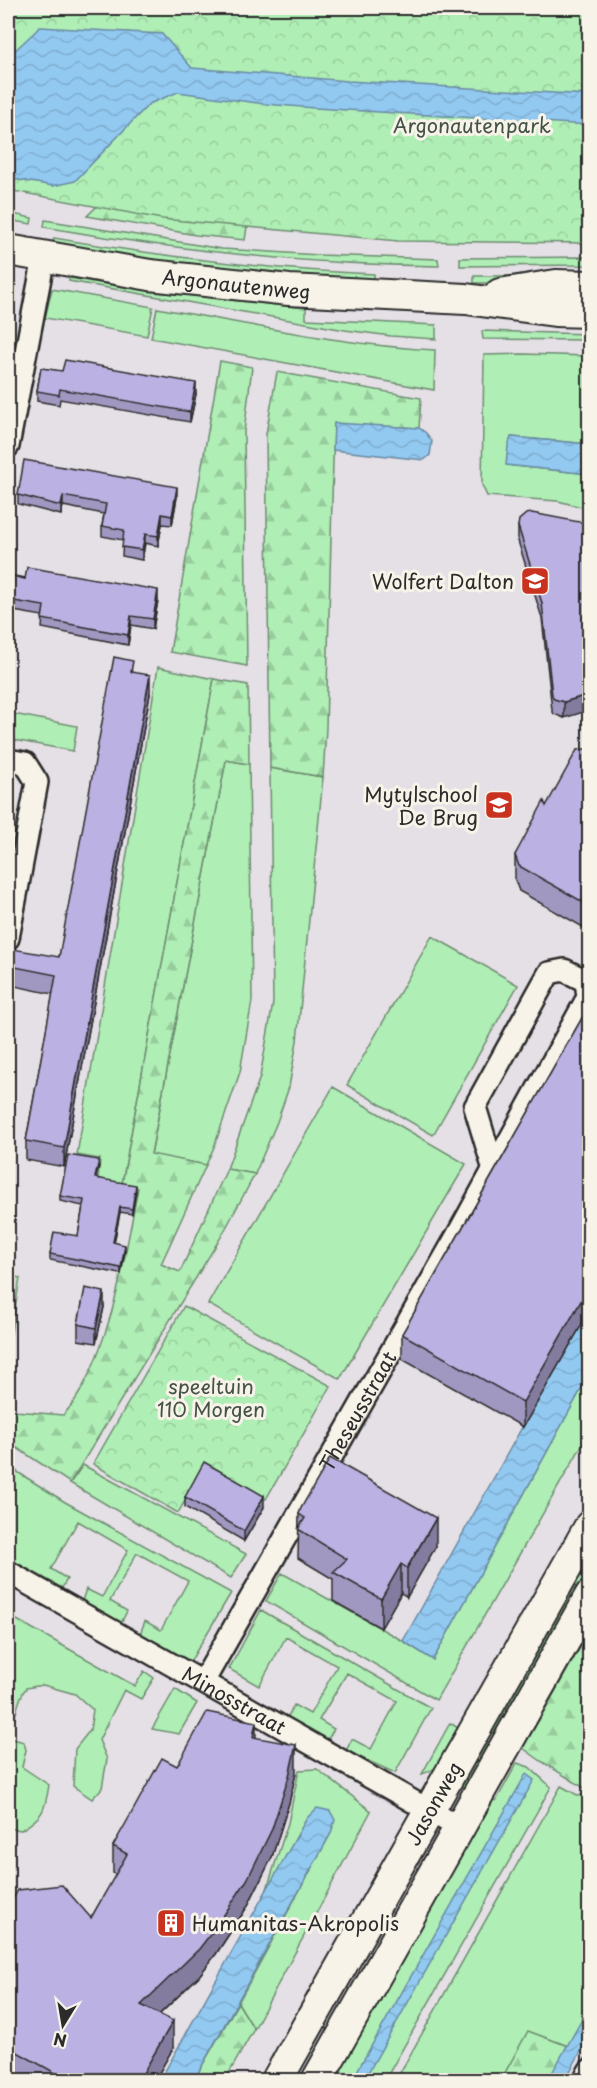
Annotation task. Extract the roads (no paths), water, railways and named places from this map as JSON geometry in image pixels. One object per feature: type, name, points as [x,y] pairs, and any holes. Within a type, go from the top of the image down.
[{"type":"street","name":"Argonautenweg","points":[[8,250],[150,275],[290,290],[466,299],[555,311],[590,312]]},
{"type":"street","points":[[8,446],[44,257]]},
{"type":"street","name":"Argonautenweg","points":[[466,299],[556,285],[590,286]]},
{"type":"street","points":[[8,760],[25,763],[37,782],[8,938]]},
{"type":"street","name":"Theseusstraat","points":[[202,1682],[494,1170],[588,997],[586,981],[564,970],[549,973],[475,1107],[494,1170]]},
{"type":"street","name":"Jasonweg","points":[[277,2080],[590,1526]]},
{"type":"street","name":"Minosstraat","points":[[8,1572],[460,1828]]},
{"type":"street","name":"Jasonweg","points":[[318,2080],[503,1747],[590,1596]]},
{"type":"street","points":[[584,2080],[590,2070]]},
{"type":"water","points":[[40,27],[162,34],[192,68],[348,81],[589,95],[589,125],[265,104],[178,92],[149,104],[75,181],[53,186],[8,178],[8,57]]},
{"type":"water","points":[[334,423],[419,428],[432,441],[430,455],[424,460],[333,450]]},
{"type":"water","points":[[511,437],[589,444],[589,474],[506,465]]},
{"type":"water","points":[[589,1307],[589,1375],[433,1660],[403,1641]]},
{"type":"water","points":[[526,1774],[534,1780],[364,2080],[352,2080]]},
{"type":"water","points":[[317,1808],[330,1811],[335,1820],[331,1833],[194,2080],[160,2080],[307,1818]]},
{"type":"water","points":[[589,2007],[589,2037],[565,2080],[548,2080]]},
{"type":"place","name":"Wolfert Dalton","points":[[535,581]]},
{"type":"place","name":"Mytylschool De Brug","points":[[499,805]]},
{"type":"place","name":"Humanitas-Akropolis","points":[[171,1923]]},
{"type":"park label","name":"Argonautenpark","points":[[472,125]]},
{"type":"park label","name":"speeltuin 110 Morgen","points":[[211,1398]]}]
